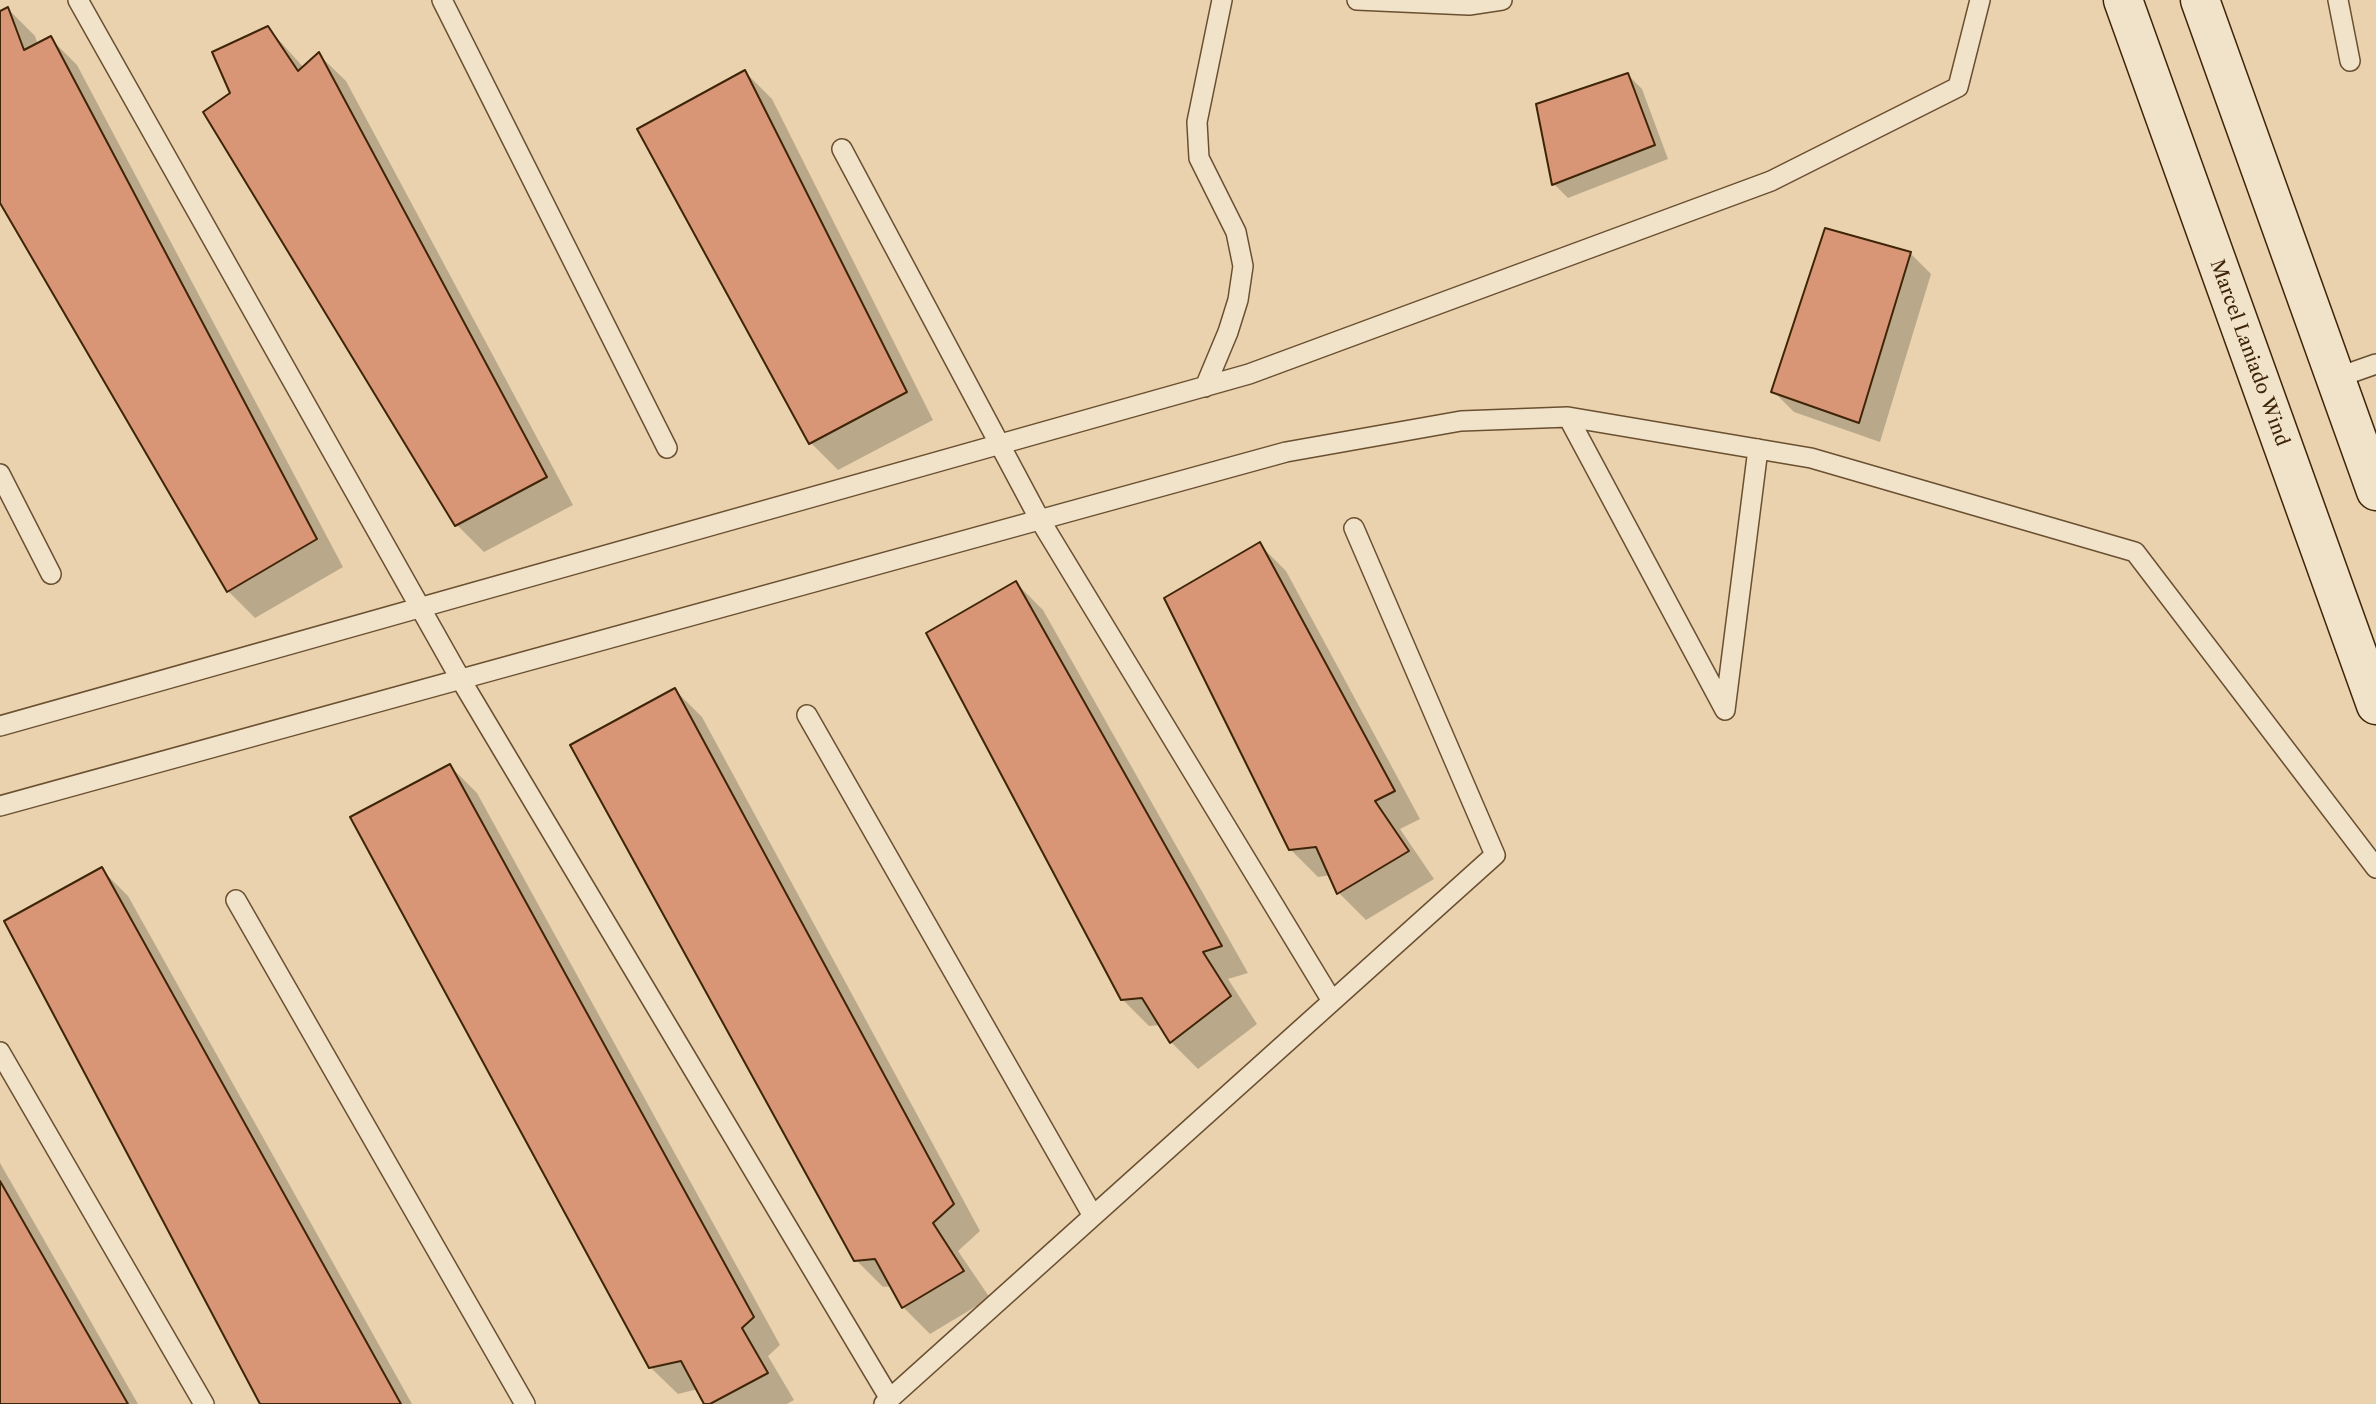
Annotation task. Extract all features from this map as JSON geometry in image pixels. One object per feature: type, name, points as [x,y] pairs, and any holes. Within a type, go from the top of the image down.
[{"type":"main road","name":"Marcel Laniado Wind","points":[[2123,0],[2376,705]]},
{"type":"main road","points":[[2200,0],[2376,491]]},
{"type":"lane","points":[[78,0],[461,680],[887,1401],[1494,855],[1354,528]]},
{"type":"lane","points":[[442,0],[667,449]]},
{"type":"lane","points":[[1205,387],[1228,332],[1238,300],[1243,266],[1236,232],[1199,158],[1197,122],[1222,0]]},
{"type":"lane","points":[[1357,0],[1469,5],[1502,0]]},
{"type":"lane","points":[[0,726],[1249,374],[1771,181],[1958,87],[1980,0]]},
{"type":"lane","points":[[2338,0],[2350,61]]},
{"type":"lane","points":[[842,149],[1040,520],[1332,1001]]},
{"type":"lane","points":[[2336,379],[2376,363]]},
{"type":"lane","points":[[1567,417],[1725,710],[1758,449]]},
{"type":"lane","points":[[0,806],[1286,452],[1461,421],[1567,417],[1811,458],[2135,552],[2376,868]]},
{"type":"lane","points":[[0,474],[51,574]]},
{"type":"lane","points":[[807,715],[1093,1216]]},
{"type":"lane","points":[[236,900],[524,1404]]},
{"type":"lane","points":[[0,1052],[204,1404]]},
{"type":"building","points":[[8,7],[24,50],[51,36],[317,539],[227,592],[0,203],[0,11]]},
{"type":"building","points":[[268,26],[298,71],[319,52],[547,477],[455,526],[203,112],[230,93],[212,52]]},
{"type":"building","points":[[745,70],[907,392],[809,444],[637,129]]},
{"type":"building","points":[[1628,73],[1655,145],[1552,185],[1536,104]]},
{"type":"building","points":[[1825,228],[1911,252],[1859,423],[1771,392]]},
{"type":"building","points":[[1260,542],[1395,791],[1375,801],[1409,851],[1337,894],[1316,847],[1289,850],[1164,598]]},
{"type":"building","points":[[1016,581],[1222,946],[1203,952],[1231,996],[1170,1043],[1142,998],[1121,1000],[926,633]]},
{"type":"building","points":[[675,688],[954,1204],[933,1223],[964,1271],[902,1308],[875,1259],[854,1261],[570,745]]},
{"type":"building","points":[[450,764],[754,1317],[742,1328],[768,1373],[710,1404],[704,1404],[681,1361],[649,1368],[350,817]]},
{"type":"building","points":[[102,867],[401,1404],[260,1404],[4,921]]},
{"type":"building","points":[[0,1181],[128,1404],[0,1404]]}]
